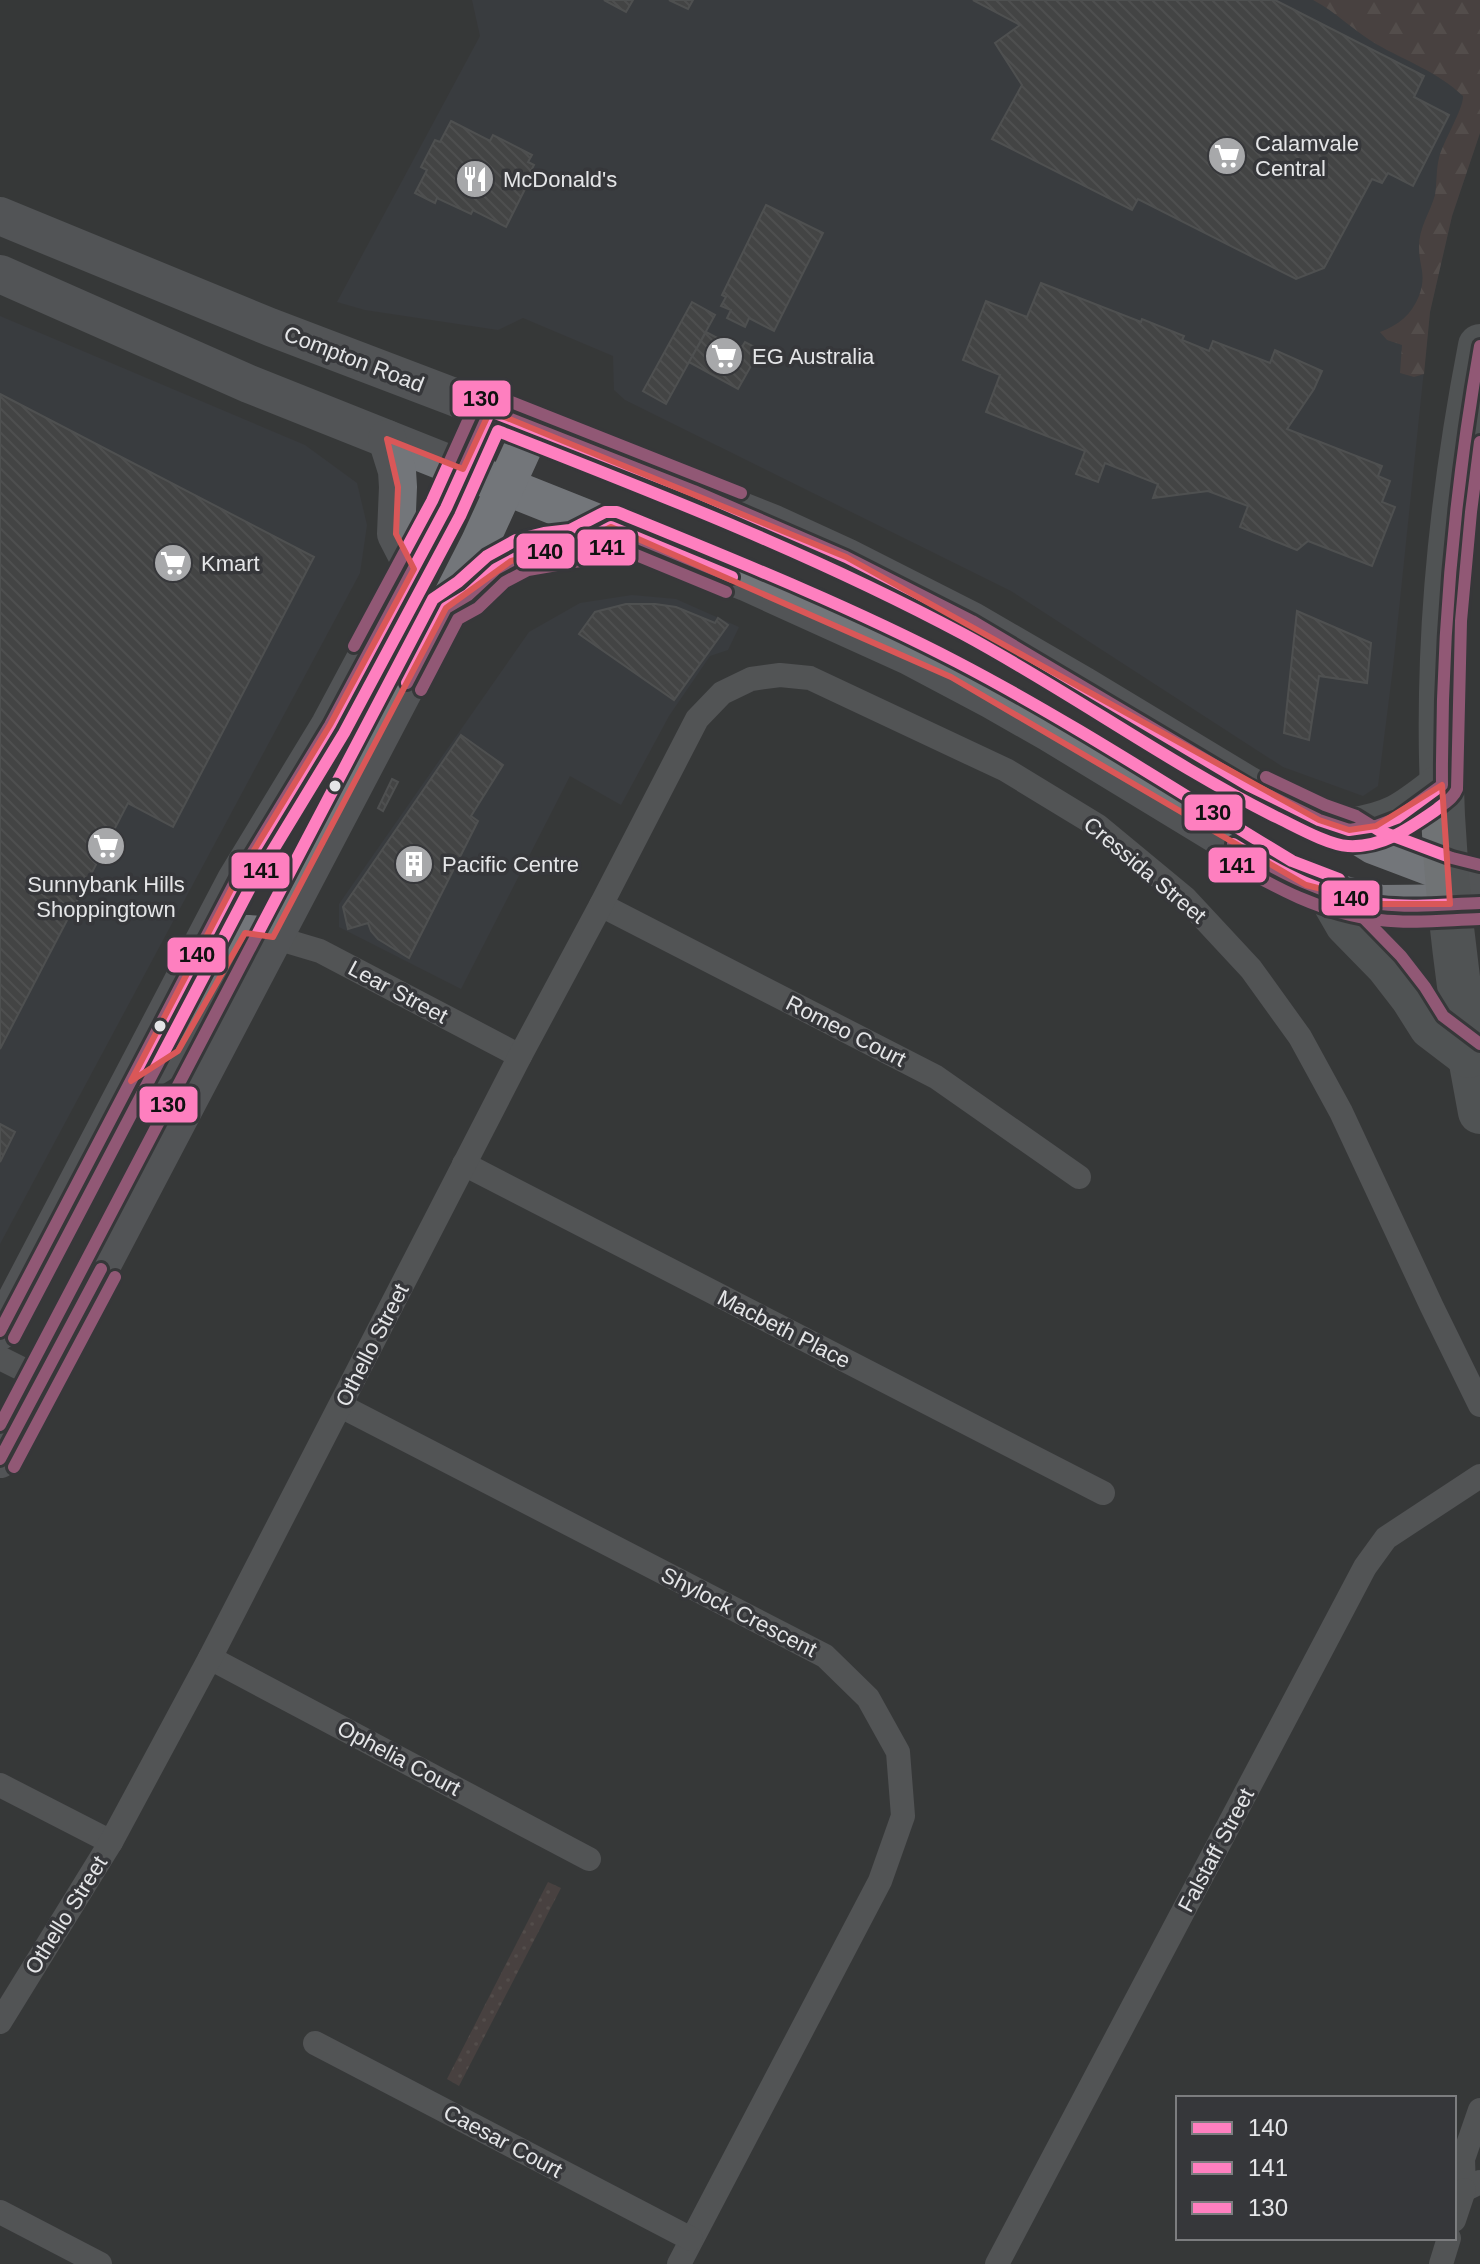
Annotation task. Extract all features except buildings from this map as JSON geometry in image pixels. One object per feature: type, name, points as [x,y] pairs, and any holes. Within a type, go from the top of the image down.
[{"type":"highway","points":[[1480,346],[1457,497],[1442,659],[1442,785],[1464,890],[1453,947],[1480,1112]]},
{"type":"highway","points":[[1349,830],[1376,826],[1397,818],[1442,785]]},
{"type":"highway","points":[[1328,891],[1347,924],[1388,966],[1431,1027],[1469,1056]]},
{"type":"main road","name":"Compton Road","points":[[0,216],[256,322],[774,524],[932,600],[1027,652],[1283,804],[1349,830],[1464,890]]},
{"type":"main road","points":[[0,274],[249,384],[611,527],[795,604],[951,677],[1089,756],[1285,876],[1381,904],[1464,890]]},
{"type":"main road","points":[[0,1331],[236,880],[330,725],[414,569],[490,411]]},
{"type":"main road","points":[[0,1459],[446,608],[507,486],[532,428]]},
{"type":"main road","points":[[387,439],[397,471],[396,534],[414,569]]},
{"type":"main road","points":[[446,608],[468,595],[496,569],[522,555],[575,546],[611,527]]},
{"type":"main road","points":[[131,1081],[178,1051],[242,937],[255,934],[273,937]]},
{"type":"street","name":"Cressida Street","points":[[751,679],[780,675],[810,678],[1006,770],[1098,826],[1185,898],[1251,969],[1300,1037],[1341,1112],[1480,1405]]},
{"type":"street","name":"Othello Street","points":[[0,2022],[111,1842],[210,1658],[697,719],[722,693],[751,679]]},
{"type":"street","name":"Romeo Court","points":[[601,905],[936,1077],[1079,1177]]},
{"type":"street","name":"Lear Street","points":[[273,937],[320,951],[520,1056]]},
{"type":"street","name":"Macbeth Place","points":[[464,1164],[1103,1493]]},
{"type":"street","points":[[0,1358],[42,1379]]},
{"type":"street","name":"Shylock Crescent","points":[[341,1406],[825,1656],[868,1698],[898,1752],[903,1816],[880,1881],[679,2264]]},
{"type":"street","name":"Falstaff Street","points":[[997,2264],[1365,1567],[1386,1538],[1480,1476]]},
{"type":"street","name":"Ophelia Court","points":[[210,1658],[589,1859]]},
{"type":"street","points":[[0,1785],[111,1842]]},
{"type":"street","name":"Caesar Court","points":[[315,2043],[691,2239]]},
{"type":"street","points":[[1456,2216],[1472,2186],[1463,2159],[1480,2110]]},
{"type":"street","points":[[0,2212],[100,2264]]},
{"type":"street","points":[[1441,2264],[1448,2240]]},
{"type":"highlighted area","points":[[490,411],[846,557],[1319,820],[1349,830],[1376,826],[1442,785],[1450,904],[1381,904],[1306,885],[951,677],[611,527],[575,546],[511,561],[446,608],[273,937],[245,933],[178,1051],[131,1081],[236,880],[330,725],[414,569],[396,534],[398,487],[387,439],[463,469]]},
{"type":"shaded area","points":[[472,0],[1330,0],[1480,74],[1480,133],[1452,216],[1430,312],[1378,786],[1363,796],[1283,767],[1011,591],[625,400],[614,390],[613,356],[523,318],[498,330],[365,310],[337,302],[480,36]]},
{"type":"shaded area","name":"Sunnybank Hills Shoppingtown","points":[[0,316],[305,445],[357,483],[367,525],[360,573],[0,1244]]},
{"type":"shaded area","points":[[632,595],[676,599],[739,627],[728,650],[710,656],[669,716],[621,805],[570,776],[461,989],[339,927],[339,904],[529,632],[580,603]]},
{"type":"green space","points":[[1313,0],[1480,0],[1480,133],[1452,216],[1430,312],[1424,374],[1414,377],[1400,373],[1402,345],[1387,340],[1380,332],[1404,318],[1419,296],[1422,282],[1421,233],[1435,195],[1439,158],[1463,96],[1432,73],[1368,39]]},
{"type":"green space","points":[[548,1882],[561,1888],[459,2086],[447,2079]]},
{"type":"transit line","name":"140","points":[[0,1331],[236,880],[330,725],[446,508],[490,411],[694,491],[846,557],[972,621],[1248,785],[1319,820],[1349,830],[1376,826],[1397,818],[1442,785],[1444,674],[1451,565],[1463,455],[1480,346]]},
{"type":"transit line","name":"130","points":[[354,646],[432,501],[476,403],[484,396],[496,396],[741,493]]},
{"type":"transit line","name":"141","points":[[14,1338],[250,888],[344,733],[460,516],[498,431],[734,526],[849,577],[1002,656],[1236,796],[1312,834],[1348,846],[1372,844],[1395,836],[1436,810],[1457,789],[1461,621],[1480,442]]},
{"type":"transit line","name":"130","points":[[0,1425],[433,599],[487,556],[516,540],[570,530],[605,512],[617,512],[746,565],[916,641],[1042,709],[1292,861],[1339,879],[1360,914],[1401,956],[1443,1016],[1480,1044]]},
{"type":"transit line","name":"140","points":[[407,683],[446,608],[468,595],[496,569],[522,555],[575,546],[611,527],[732,577]]},
{"type":"transit line","name":"141","points":[[421,690],[458,619],[478,608],[505,582],[528,570],[580,561],[612,545],[726,592]]},
{"type":"transit line","name":"130","points":[[1266,777],[1356,816],[1380,831],[1480,865]]},
{"type":"transit line","name":"140","points":[[1233,844],[1304,882],[1361,901],[1406,906],[1480,903]]},
{"type":"transit line","name":"141","points":[[1225,858],[1299,898],[1338,912],[1405,922],[1480,919]]},
{"type":"transit line","name":"140","points":[[0,1459],[101,1269]]},
{"type":"transit line","name":"141","points":[[14,1467],[115,1277]]},
{"type":"place","name":"Calamvale Central","points":[[1227,156]]},
{"type":"place","name":"McDonald's","points":[[475,179]]},
{"type":"place","name":"EG Australia","points":[[724,356]]},
{"type":"place","name":"Kmart","points":[[173,563]]},
{"type":"place","name":"Sunnybank Hills Shoppingtown","points":[[106,846]]},
{"type":"place","name":"Pacific Centre","points":[[414,864]]}]
